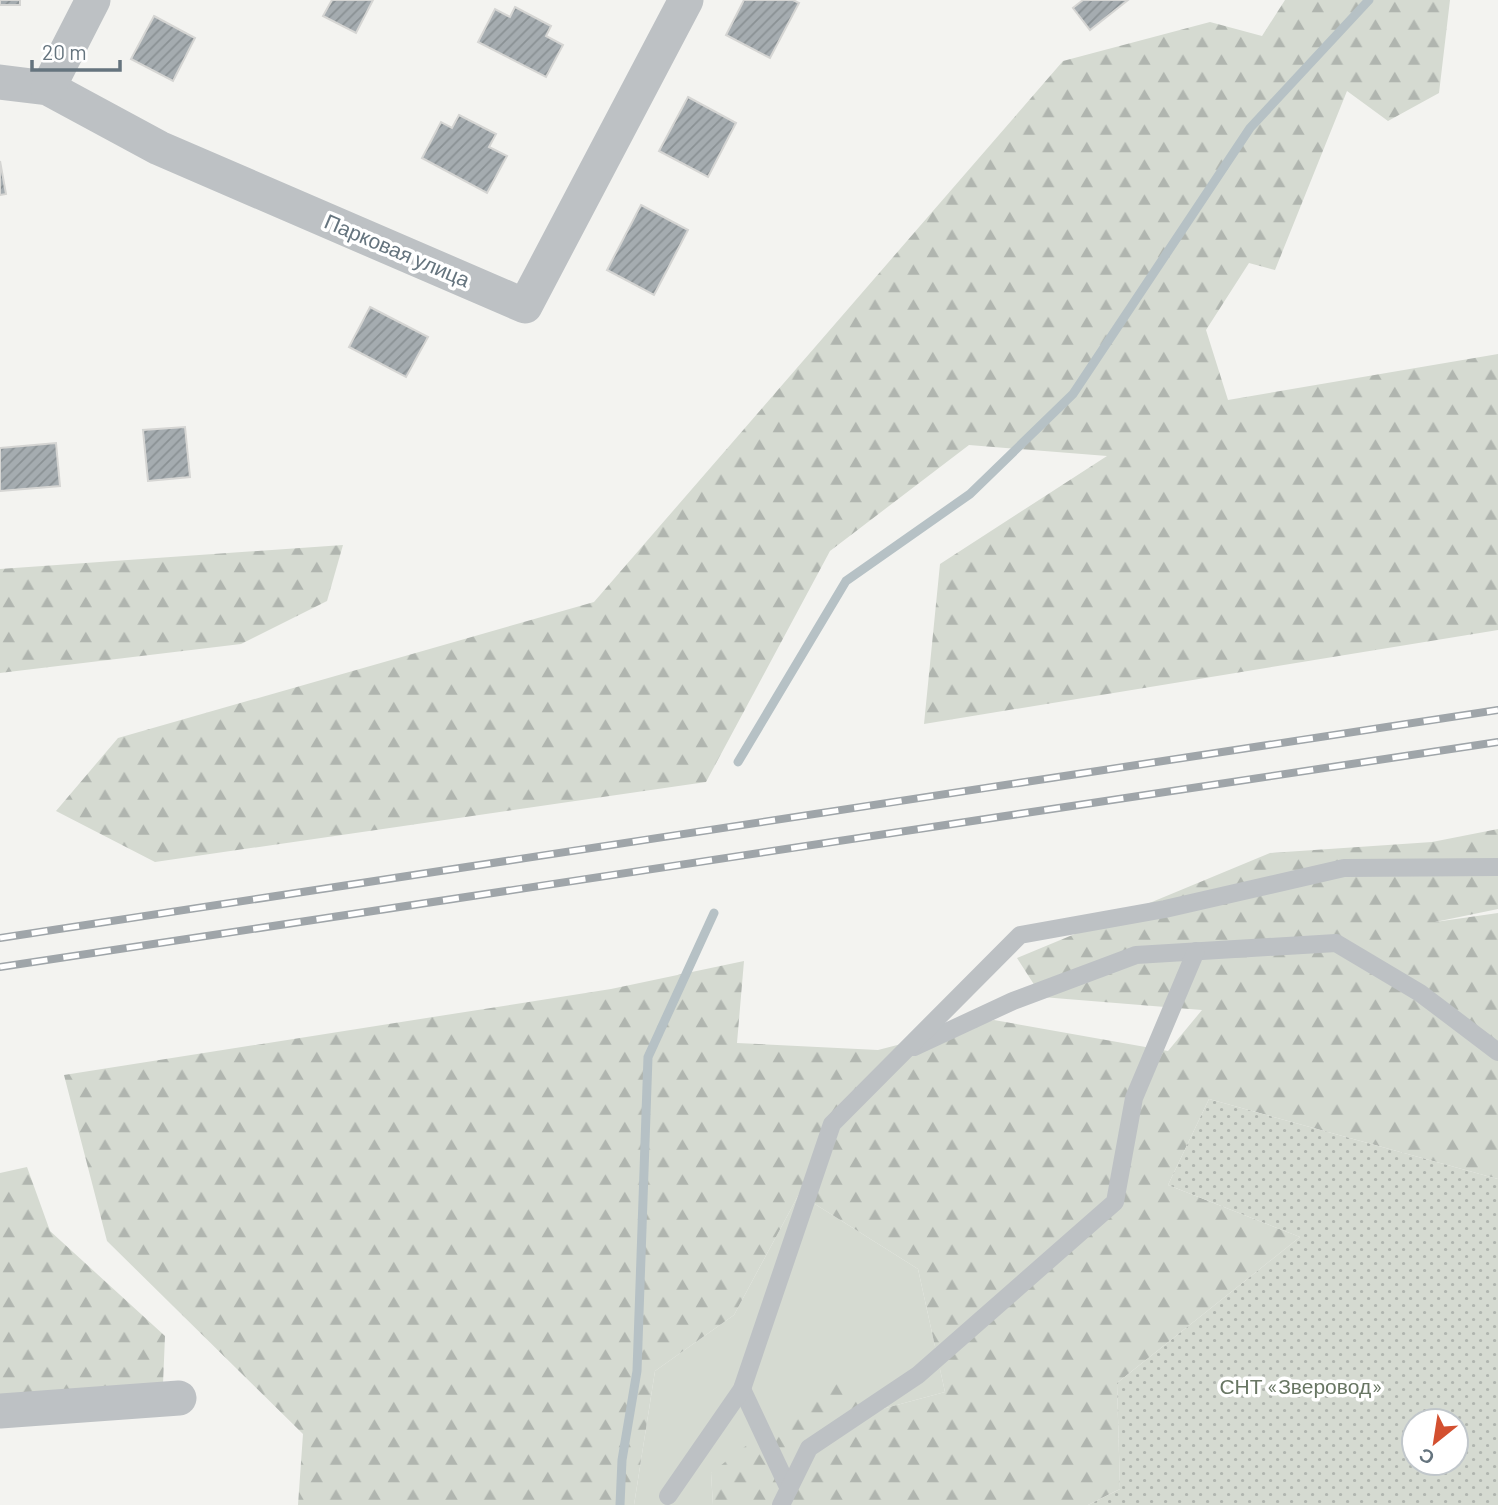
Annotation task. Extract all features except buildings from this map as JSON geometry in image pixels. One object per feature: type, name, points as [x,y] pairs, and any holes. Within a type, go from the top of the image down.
[{"type":"street","points":[[0,82],[48,88],[93,0]]},
{"type":"street","name":"Парковая улица","points":[[48,88],[159,148],[525,306],[686,0]]},
{"type":"street","points":[[0,1411],[179,1398]]},
{"type":"lane","points":[[668,1496],[742,1389],[832,1124],[1020,935],[1165,909],[1344,868],[1498,867]]},
{"type":"lane","points":[[903,1053],[1013,1001],[1136,955],[1336,943],[1420,993],[1498,1052]]},
{"type":"lane","points":[[785,1497],[809,1448],[918,1375],[1115,1202],[1134,1098],[1196,951]]},
{"type":"lane","points":[[742,1389],[785,1497]]},
{"type":"green space","points":[[1285,0],[1450,0],[1439,93],[1388,121],[1347,91],[1275,270],[1249,263],[1206,330],[1228,400],[1498,354],[1498,630],[924,724],[940,564],[1107,456],[969,445],[830,551],[706,782],[155,862],[56,811],[118,738],[594,602],[1063,61],[1210,22],[1262,36]]},
{"type":"green space","points":[[343,545],[327,601],[241,644],[0,673],[0,569]]},
{"type":"green space","points":[[1498,829],[1498,909],[1435,922],[1498,913],[1498,1179],[1209,1099],[1168,1185],[1300,1237],[1117,1383],[1120,1489],[1088,1505],[713,1505],[711,1473],[833,1378],[871,1412],[945,1392],[918,1269],[799,1194],[734,1315],[655,1371],[634,1505],[298,1505],[303,1434],[107,1241],[64,1075],[611,989],[744,961],[737,1043],[878,1050],[994,1020],[1168,1051],[1202,1010],[1042,997],[1017,958],[1270,853],[1432,842]]},
{"type":"green space","name":"СНТ «Зверовод»","points":[[1209,1099],[1498,1179],[1498,1505],[1088,1505],[1120,1489],[1117,1383],[1300,1237],[1168,1185]]},
{"type":"green space","points":[[27,1167],[50,1231],[165,1336],[163,1384],[0,1397],[0,1173]]},
{"type":"green space","points":[[799,1194],[918,1269],[945,1392],[871,1412],[711,1473],[713,1505],[634,1505],[655,1371],[734,1315]]},
{"type":"waterway","points":[[738,762],[846,581],[970,494],[1073,394],[1250,128],[1369,0]]},
{"type":"waterway","points":[[620,1505],[622,1460],[637,1371],[648,1057],[714,913]]},
{"type":"railway","points":[[0,938],[1498,710]]},
{"type":"railway","points":[[0,967],[1498,742]]}]
